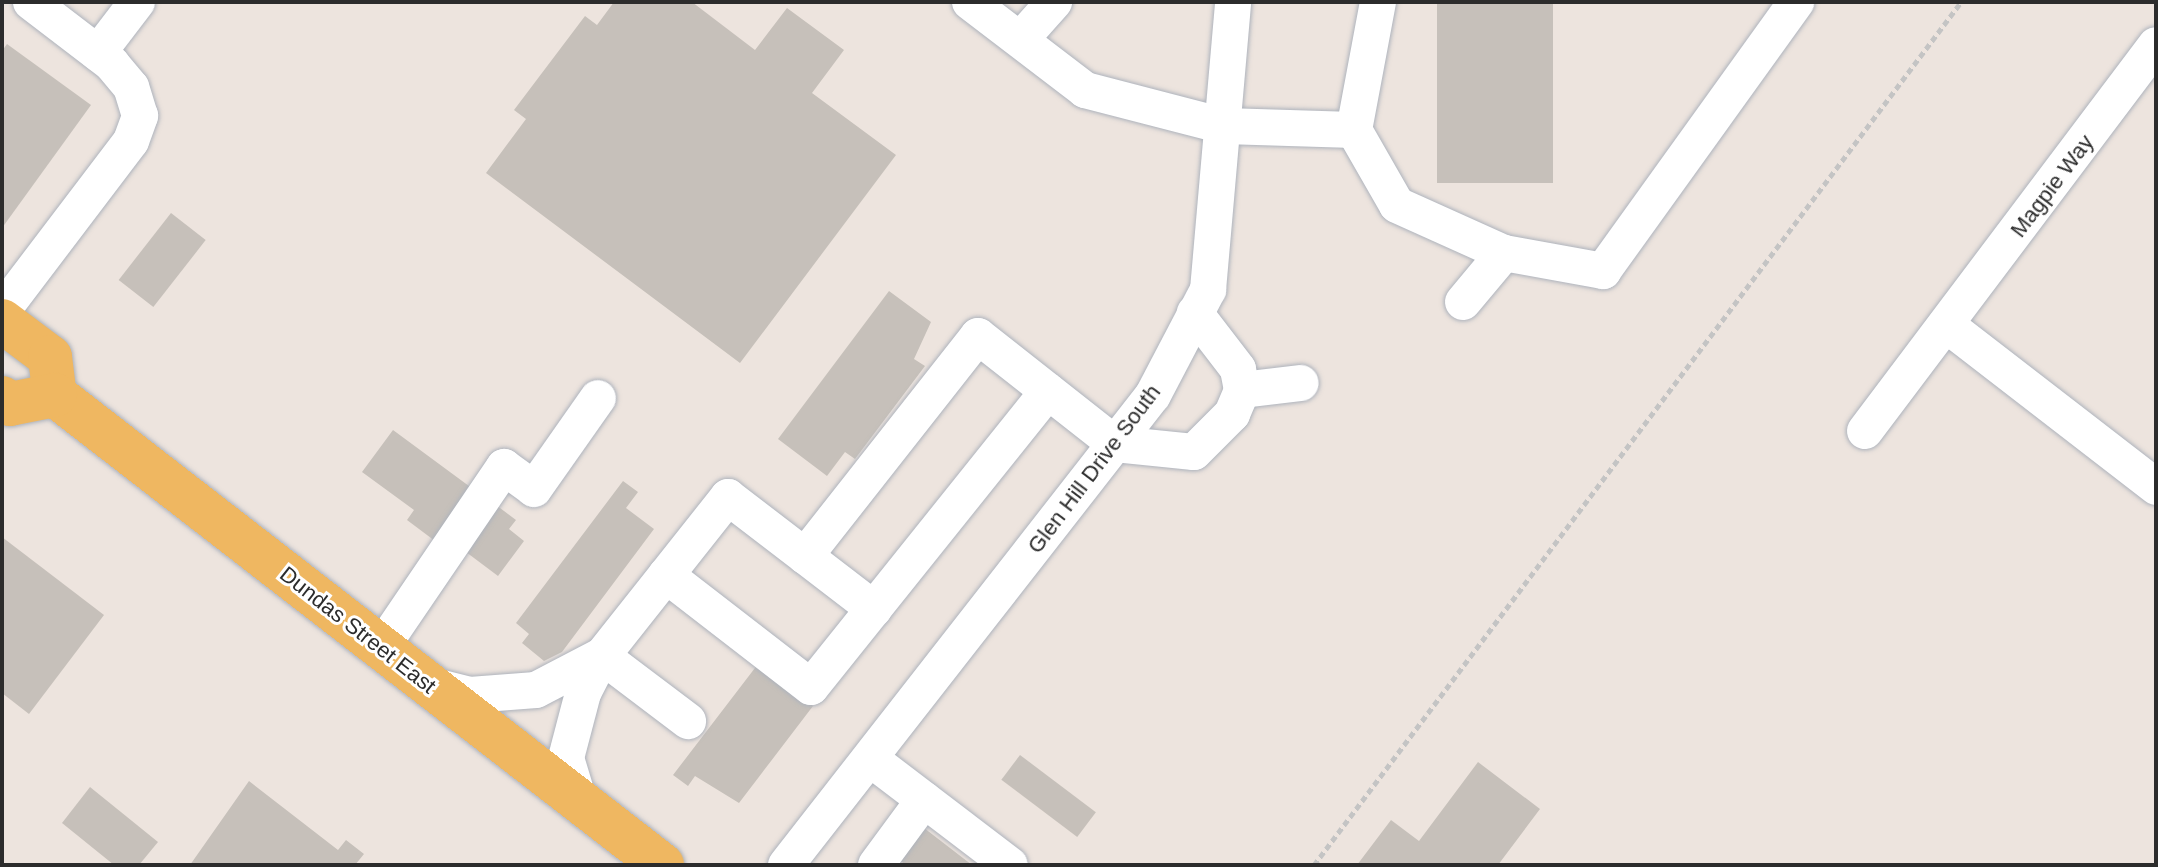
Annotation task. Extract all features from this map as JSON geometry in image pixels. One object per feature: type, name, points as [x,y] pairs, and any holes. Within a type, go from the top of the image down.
[{"type":"main road","points":[[2,321],[50,357],[55,395],[10,404],[2,398]]},
{"type":"main road","name":"Dundas Street East","points":[[55,395],[662,865]]},
{"type":"street","points":[[2,311],[131,141],[140,116],[131,87],[98,53],[31,2]]},
{"type":"street","points":[[98,53],[137,2]]},
{"type":"street","points":[[970,2],[1085,90],[1224,126],[1354,130]]},
{"type":"street","points":[[1021,39],[1054,2]]},
{"type":"street","name":"Glen Hill Drive South","points":[[786,865],[872,760],[1153,395],[1208,290],[1233,2]]},
{"type":"street","points":[[1378,2],[1354,130],[1397,205],[1504,253],[1603,271],[1796,2]]},
{"type":"street","name":"Magpie Way","points":[[1865,431],[1948,326],[2156,45]]},
{"type":"street","points":[[1463,302],[1504,253]]},
{"type":"street","points":[[805,556],[978,336],[1115,444],[1194,452],[1232,414],[1242,390],[1238,369],[1195,313]]},
{"type":"street","points":[[1948,326],[2156,487]]},
{"type":"street","points":[[1242,390],[1301,383]]},
{"type":"street","points":[[666,575],[811,687],[1048,391]]},
{"type":"street","points":[[381,648],[504,467],[534,489],[598,398]]},
{"type":"street","points":[[579,801],[569,779],[567,734],[602,656],[728,497],[874,609]]},
{"type":"street","points":[[429,685],[470,695],[536,690],[602,656]]},
{"type":"street","points":[[602,656],[688,721]]},
{"type":"street","points":[[872,760],[1010,865]]},
{"type":"street","points":[[876,865],[924,800]]},
{"type":"path","points":[[1314,865],[1961,2]]},
{"type":"building","points":[[614,2],[692,2],[755,50],[787,8],[844,50],[812,93],[896,155],[740,363],[486,173],[526,119],[514,110],[585,16],[597,25]]},
{"type":"building","points":[[1437,2],[1553,2],[1553,183],[1437,183]]},
{"type":"building","points":[[7,44],[91,105],[2,228],[2,51]]},
{"type":"building","points":[[171,213],[206,240],[153,307],[119,280]]},
{"type":"building","points":[[889,291],[931,322],[914,359],[925,366],[855,459],[845,452],[827,476],[778,439]]},
{"type":"building","points":[[393,430],[473,489],[435,541],[407,520],[414,510],[362,472]]},
{"type":"building","points":[[623,481],[638,492],[626,508],[654,529],[562,652],[544,661],[522,643],[529,634],[516,623]]},
{"type":"building","points":[[492,502],[516,520],[509,529],[524,541],[498,576],[458,546]]},
{"type":"building","points":[[2,537],[104,615],[29,714],[2,693]]},
{"type":"building","points":[[758,664],[813,706],[739,803],[695,776],[688,786],[673,775]]},
{"type":"building","points":[[1020,755],[1096,812],[1077,837],[1001,780]]},
{"type":"building","points":[[1478,762],[1540,809],[1498,865],[1357,865],[1391,820],[1419,841]]},
{"type":"building","points":[[249,781],[338,850],[346,840],[364,854],[355,865],[190,865]]},
{"type":"building","points":[[90,787],[158,842],[139,865],[114,865],[62,823]]},
{"type":"building","points":[[915,821],[972,865],[906,865],[890,853]]}]
